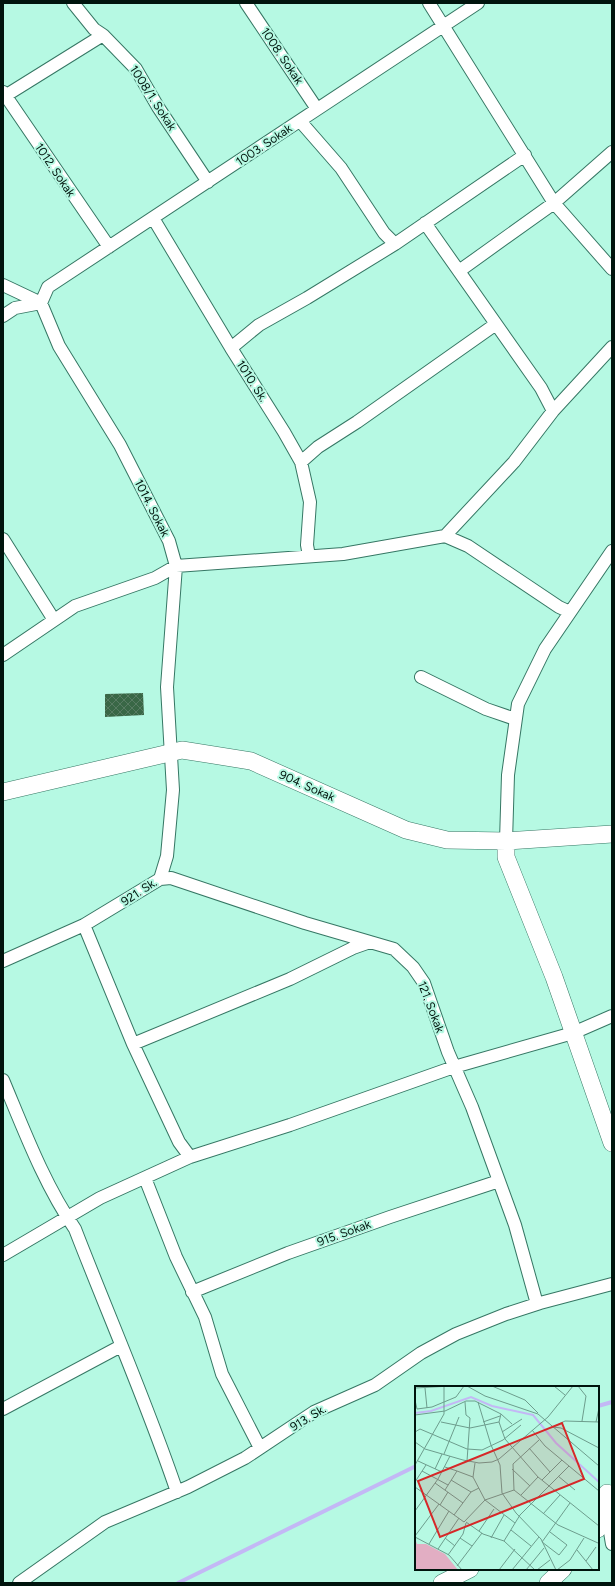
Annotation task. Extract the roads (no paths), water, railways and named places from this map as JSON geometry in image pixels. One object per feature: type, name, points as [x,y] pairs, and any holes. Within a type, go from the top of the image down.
[{"type":"street","name":"1008/1. Sokak","points":[[74,3],[94,29],[103,35],[136,70],[158,107],[208,182]]},
{"type":"street","name":"1008. Sokak","points":[[246,3],[317,109]]},
{"type":"street","points":[[429,3],[554,203],[610,261]]},
{"type":"street","name":"1003. Sokak","points":[[41,303],[48,286],[478,3]]},
{"type":"street","points":[[4,94],[103,35]]},
{"type":"street","name":"1012. Sokak","points":[[4,94],[108,247]]},
{"type":"street","points":[[300,121],[341,168],[384,233],[395,244]]},
{"type":"street","points":[[459,272],[554,203],[612,152]]},
{"type":"street","points":[[231,348],[259,325],[307,298],[395,244],[525,155]]},
{"type":"street","name":"1010. Sk.","points":[[153,218],[301,462],[310,502],[308,545],[309,556]]},
{"type":"street","points":[[425,223],[541,388],[553,411]]},
{"type":"street","points":[[3,285],[41,303]]},
{"type":"street","points":[[3,316],[15,308],[41,303]]},
{"type":"street","name":"1014. Sokak","points":[[41,303],[59,346],[120,444],[166,534],[176,566],[167,687],[170,753]]},
{"type":"street","points":[[301,462],[318,447],[357,422],[496,324]]},
{"type":"street","points":[[445,536],[514,462],[553,411],[612,347]]},
{"type":"street","points":[[3,655],[75,606],[155,578],[176,566],[343,554],[445,536],[468,546],[559,607],[570,612]]},
{"type":"street","points":[[3,539],[54,620]]},
{"type":"street","points":[[612,551],[545,649],[518,704],[508,775],[506,841],[506,857],[554,977],[612,1143]]},
{"type":"street","points":[[421,678],[486,709],[516,719]]},
{"type":"street","name":"904. Sokak","points":[[3,792],[182,750],[251,761],[406,830],[447,840],[506,841],[612,834]]},
{"type":"street","name":"921. Sk.","points":[[3,961],[84,925],[160,879],[166,856],[173,790],[170,753]]},
{"type":"street","name":"121. Sokak","points":[[160,879],[171,878],[305,924],[394,949],[413,967],[424,983],[454,1067],[472,1107],[515,1225],[537,1304]]},
{"type":"street","points":[[84,925],[133,1044],[179,1142],[190,1157]]},
{"type":"street","points":[[133,1044],[290,979],[353,948],[370,942]]},
{"type":"street","points":[[3,1255],[100,1198],[190,1157],[290,1125],[454,1067],[573,1032],[612,1016]]},
{"type":"street","points":[[3,1080],[42,1168],[67,1217],[76,1229],[121,1346],[155,1427],[177,1492]]},
{"type":"street","points":[[146,1178],[176,1257],[205,1317],[222,1374],[260,1448]]},
{"type":"street","name":"915. Sokak","points":[[192,1292],[295,1250],[499,1181]]},
{"type":"street","name":"913. Sk.","points":[[18,1583],[105,1522],[177,1492],[245,1458],[314,1412],[375,1385],[421,1353],[456,1334],[506,1314],[537,1304],[612,1284]]},
{"type":"street","points":[[3,1409],[121,1346]]},
{"type":"street","points":[[606,1494],[602,1521],[612,1544]]},
{"type":"street","points":[[442,1583],[468,1570]]},
{"type":"street","points":[[548,1583],[562,1570]]},
{"type":"waterway","points":[[599,1406],[612,1402]]},
{"type":"waterway","points":[[178,1583],[415,1466]]}]
